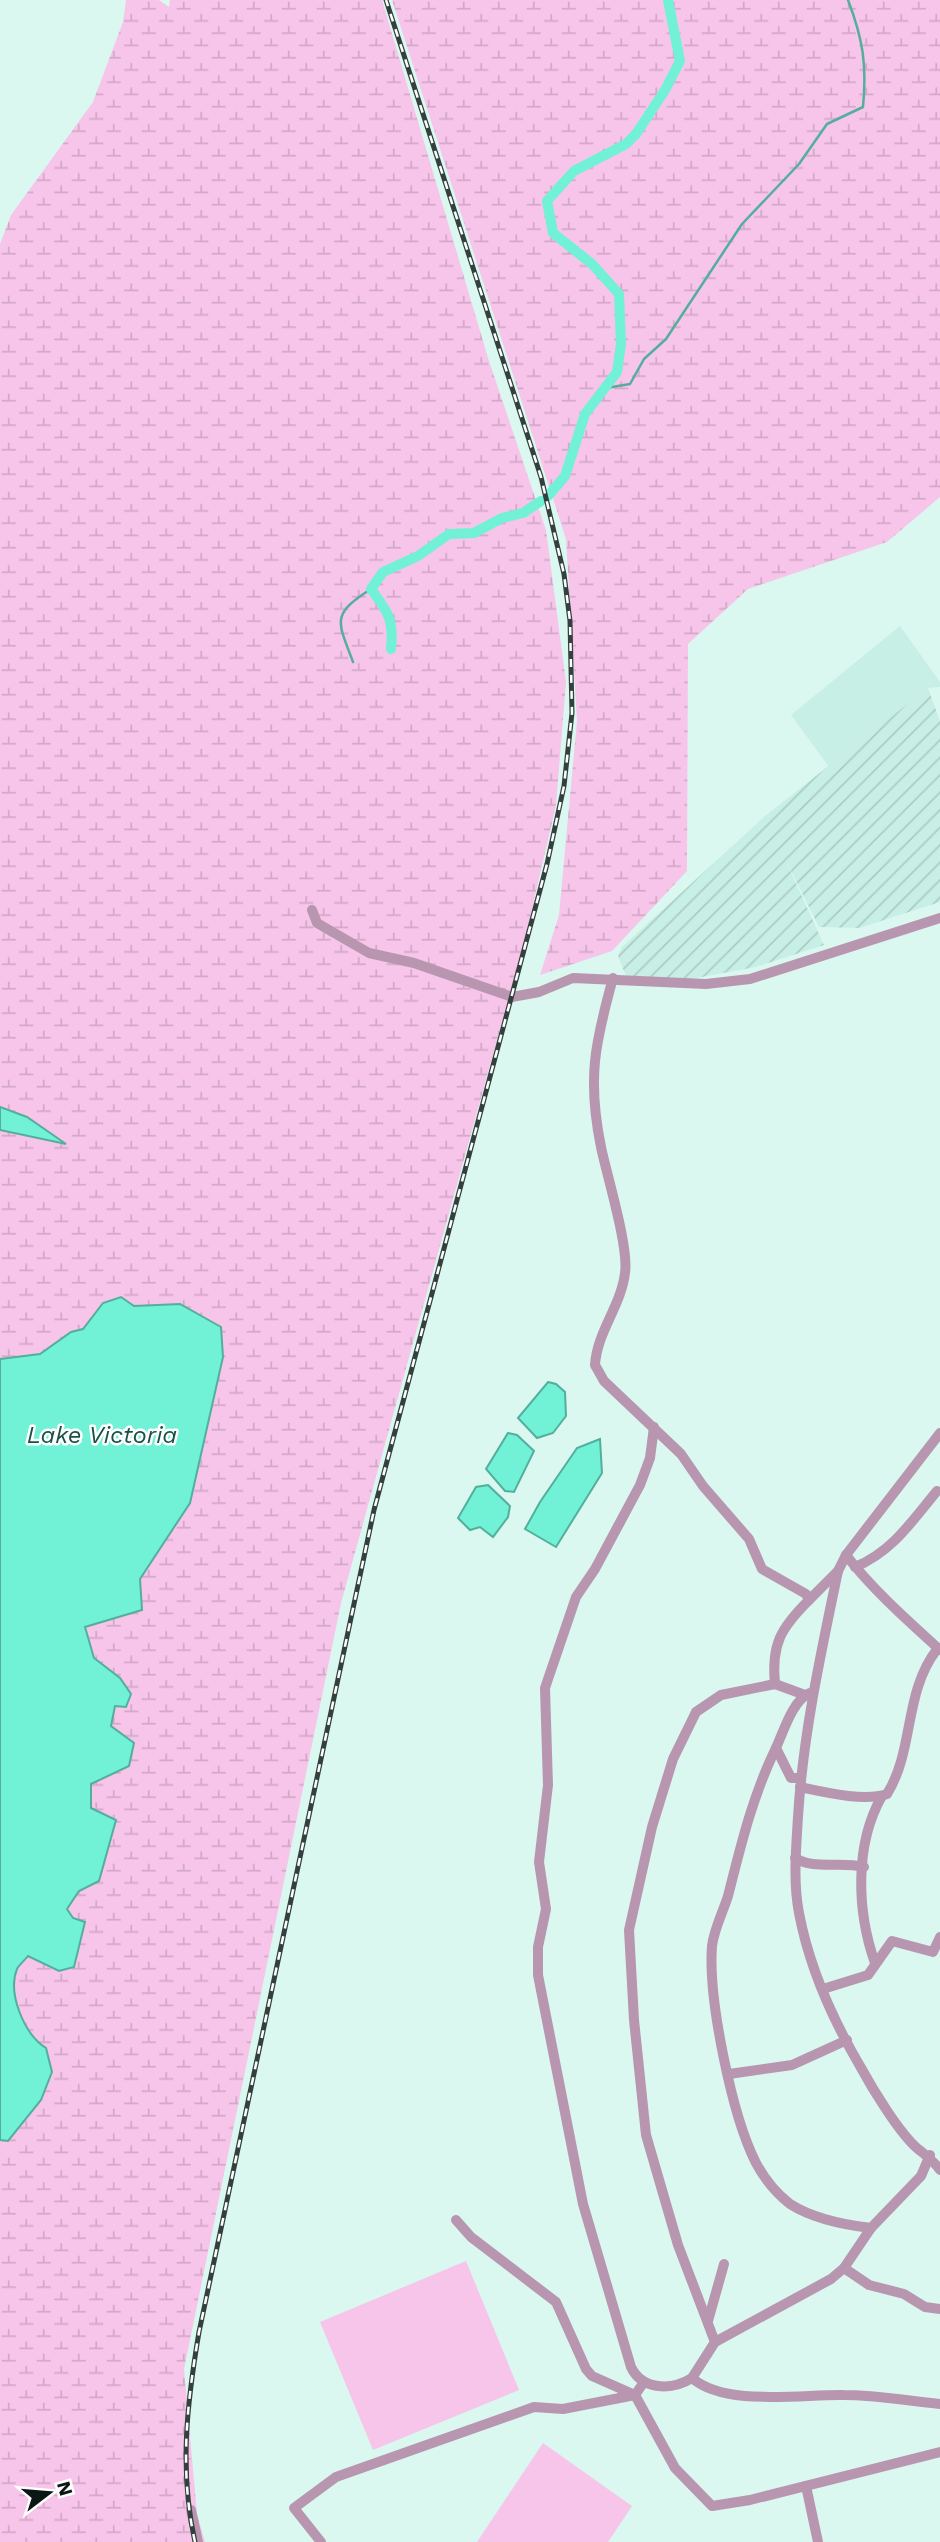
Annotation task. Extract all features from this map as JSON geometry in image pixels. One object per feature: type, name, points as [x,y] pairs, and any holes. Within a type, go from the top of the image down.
[{"type":"street","points":[[312,910],[317,923],[369,953],[414,963],[512,997],[539,992],[573,978],[706,984],[750,979],[940,918]]},
{"type":"street","points":[[613,978],[595,1042],[592,1069],[601,1144],[625,1273],[617,1304],[601,1339],[595,1364],[604,1381],[681,1454],[703,1486],[749,1539],[762,1569],[806,1594],[809,1600]]},
{"type":"street","points":[[654,1427],[650,1458],[640,1485],[595,1569],[576,1597],[545,1688],[548,1785],[540,1862],[545,1909],[538,1947],[538,1975],[583,2204],[636,2378],[669,2386],[692,2378],[715,2342],[831,2279],[844,2268],[871,2228],[920,2176],[930,2155]]},
{"type":"street","points":[[940,1433],[846,1555],[838,1571],[809,1694],[795,1858],[799,1912],[822,1989],[846,2040],[885,2106],[918,2148],[930,2155],[940,2170]]},
{"type":"street","points":[[855,1567],[875,1559],[892,1546],[937,1491]]},
{"type":"street","points":[[846,1555],[874,1590],[890,1600],[939,1649],[922,1671],[892,1786],[882,1796],[873,1816],[864,1867],[861,1907],[875,1963]]},
{"type":"street","points":[[775,1684],[773,1662],[781,1634],[838,1571]]},
{"type":"street","points":[[715,2342],[678,2245],[646,2135],[637,2061],[629,1930],[652,1826],[673,1759],[688,1723],[702,1706],[721,1695],[775,1684],[809,1694]]},
{"type":"street","points":[[809,1694],[788,1720],[751,1807],[713,1943],[712,1976],[729,2074],[745,2135],[757,2164],[771,2185],[791,2204],[845,2225],[871,2228]]},
{"type":"street","points":[[776,1748],[791,1778],[838,1795],[882,1796]]},
{"type":"street","points":[[867,1794],[873,1816]]},
{"type":"street","points":[[795,1858],[803,1864],[845,1863],[864,1867]]},
{"type":"street","points":[[822,1989],[862,1978],[892,1941],[933,1952],[940,1937]]},
{"type":"street","points":[[729,2074],[792,2064],[846,2040]]},
{"type":"street","points":[[456,2220],[471,2237],[556,2302],[586,2369],[592,2376],[635,2395],[675,2468],[712,2506],[726,2506],[940,2452]]},
{"type":"street","points":[[707,2322],[724,2264]]},
{"type":"street","points":[[844,2268],[869,2285],[904,2294],[925,2306],[940,2309]]},
{"type":"street","points":[[692,2378],[701,2386],[732,2394],[846,2395],[940,2404]]},
{"type":"street","points":[[321,2542],[294,2508],[337,2477],[534,2407],[563,2409],[635,2395],[644,2382]]},
{"type":"street","points":[[806,2486],[818,2542]]},
{"type":"street","points":[[191,2510],[198,2542]]},
{"type":"shaded area","points":[[900,626],[940,682],[940,687],[928,688],[832,771],[791,715]]},
{"type":"shaded area","points":[[928,688],[940,721],[940,902],[859,928],[819,927],[784,857],[824,945],[756,967],[691,979],[626,976],[618,956],[622,947],[765,816]]},
{"type":"green space","points":[[126,0],[159,0],[169,7],[170,0],[382,0],[488,358],[546,530],[566,682],[556,805],[525,939],[341,1603],[184,2369],[197,2514],[205,2542],[0,2542],[0,2140],[8,2141],[41,2100],[52,2072],[18,2009],[14,1982],[17,1969],[28,1956],[59,1971],[73,1919],[67,1909],[80,1881],[87,1849],[91,1784],[129,1766],[111,1726],[120,1678],[94,1658],[85,1627],[142,1610],[140,1579],[158,1550],[180,1304],[134,1306],[103,1303],[83,1329],[71,1332],[40,1354],[0,1359],[0,1130],[63,1143],[27,1117],[0,1107],[0,244],[11,215],[93,102],[123,22]]},
{"type":"green space","points":[[392,0],[940,0],[940,497],[887,542],[748,589],[688,644],[687,871],[612,951],[540,975],[559,915],[577,721],[566,539]]},
{"type":"green space","points":[[466,2261],[519,2390],[373,2450],[320,2322]]},
{"type":"green space","points":[[543,2443],[632,2506],[608,2542],[477,2542]]},
{"type":"water","points":[[0,1107],[27,1117],[66,1144],[0,1130]]},
{"type":"water","name":"Lake Victoria","points":[[121,1297],[134,1306],[180,1304],[221,1327],[223,1357],[190,1503],[140,1579],[142,1610],[85,1627],[94,1658],[120,1678],[131,1694],[126,1707],[115,1706],[111,1726],[134,1743],[129,1766],[91,1784],[91,1808],[116,1820],[99,1881],[79,1891],[67,1909],[73,1918],[85,1922],[74,1967],[59,1971],[28,1956],[17,1969],[14,1990],[16,2002],[31,2034],[46,2048],[52,2072],[41,2100],[8,2141],[0,2140],[0,1359],[40,1354],[71,1332],[83,1329],[103,1303]]},
{"type":"water","points":[[548,1382],[556,1384],[565,1392],[566,1416],[553,1433],[537,1438],[518,1418]]},
{"type":"water","points":[[508,1433],[517,1435],[534,1451],[514,1492],[505,1491],[486,1469]]},
{"type":"water","points":[[600,1439],[602,1473],[556,1547],[525,1529],[577,1448]]},
{"type":"water","points":[[488,1485],[510,1506],[508,1517],[493,1537],[480,1527],[470,1530],[458,1518],[476,1487]]},
{"type":"waterway","points":[[548,496],[565,476],[585,414],[617,372],[621,344],[619,294],[592,264],[553,233],[547,201],[574,171],[626,144],[636,134],[665,90],[680,61],[668,0]]},
{"type":"waterway","points":[[606,388],[630,384],[644,359],[666,339],[742,224],[799,164],[827,124],[863,107],[863,52],[848,0]]},
{"type":"waterway","points":[[391,649],[392,630],[388,616],[371,589],[383,572],[418,556],[449,534],[474,533],[502,518],[523,513],[541,501]]},
{"type":"waterway","points":[[353,662],[341,628],[341,620],[349,606],[371,589]]},
{"type":"railway","points":[[195,2542],[187,2489],[186,2437],[199,2332],[374,1510],[547,864],[564,786],[572,713],[570,621],[564,574],[541,477],[386,0]]}]
